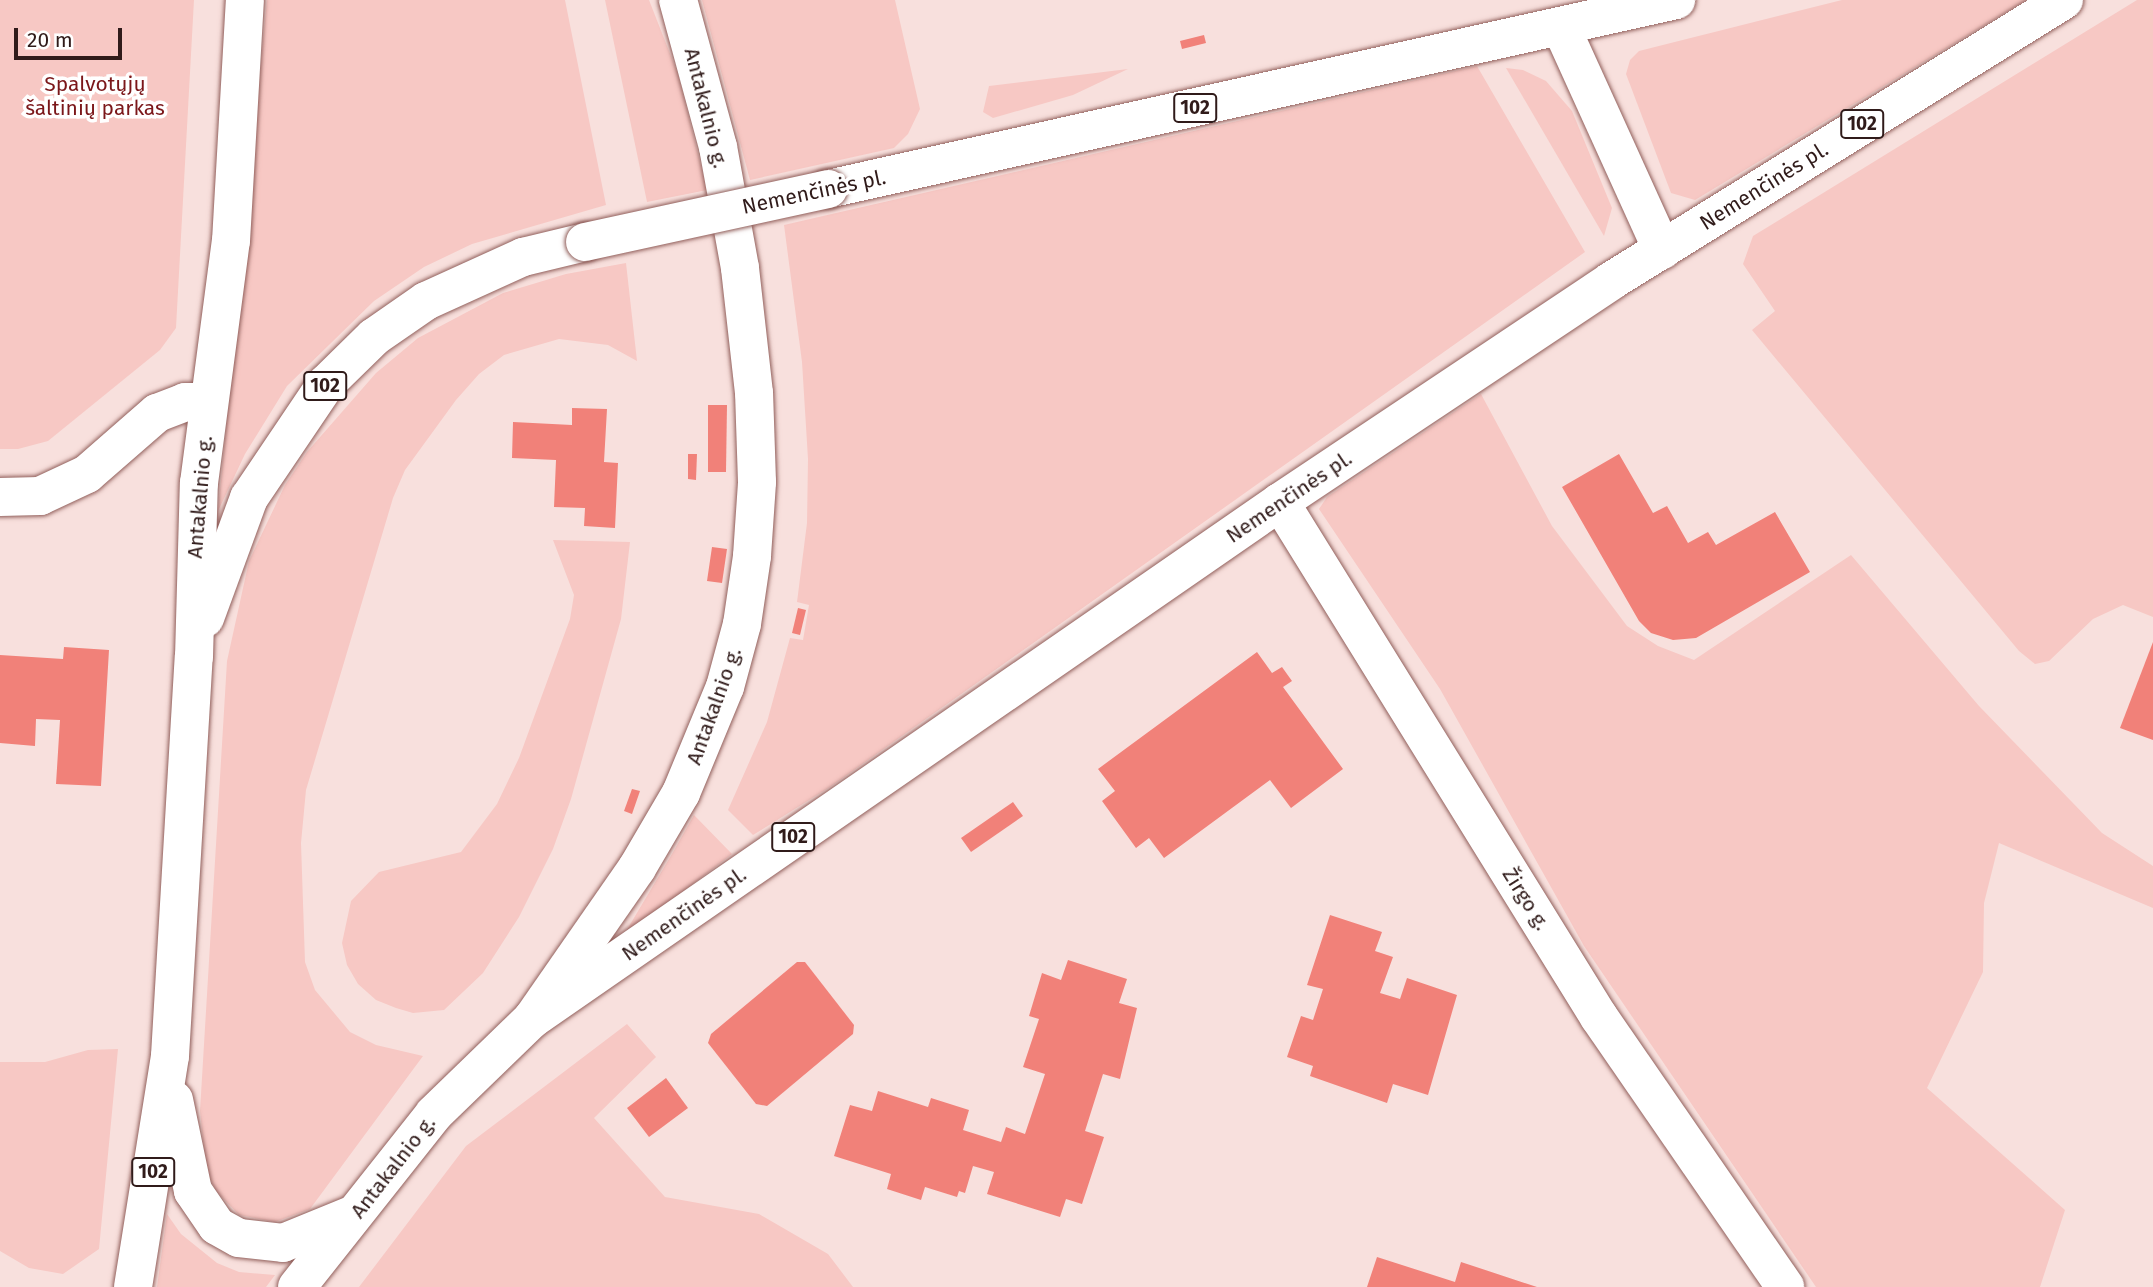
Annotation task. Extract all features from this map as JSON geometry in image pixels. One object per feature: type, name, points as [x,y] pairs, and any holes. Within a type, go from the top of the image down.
[{"type":"main road","name":"Antakalnio g.","points":[[133,1287],[170,1056],[194,657],[194,560],[209,402],[231,241],[245,0]]},
{"type":"main road","name":"Nemenčinės pl.","points":[[194,657],[221,566],[249,498],[326,384],[374,337],[426,301],[523,257],[1676,0]]},
{"type":"main road","name":"Nemenčinės pl.","points":[[532,1019],[1280,502],[1662,250],[2064,0]]},
{"type":"main road","name":"Antakalnio g.","points":[[297,1287],[434,1114],[532,1019],[637,868],[681,793],[725,687],[742,624],[757,482],[753,379],[740,268],[718,147],[678,1]]},
{"type":"main road","points":[[1561,27],[1662,250]]},
{"type":"main road","points":[[0,498],[40,496],[87,474],[157,413],[185,402],[209,402]]},
{"type":"main road","name":"Žirgo g.","points":[[1280,502],[1599,1017],[1786,1287]]},
{"type":"main road","points":[[170,1056],[186,1169],[193,1191],[217,1226],[239,1238],[283,1243],[359,1212]]},
{"type":"green space","name":"Spalvotųjų šaltinių parkas","points":[[0,0],[194,0],[176,328],[160,350],[48,441],[18,449],[0,449]]},
{"type":"green space","points":[[267,0],[565,0],[606,205],[472,244],[424,267],[374,301],[287,386],[245,454],[218,511]]},
{"type":"green space","points":[[605,0],[649,0],[678,74],[707,190],[647,202]]},
{"type":"green space","points":[[702,0],[895,0],[920,109],[908,134],[894,148],[750,180]]},
{"type":"green space","points":[[1842,0],[2026,0],[1695,200],[1671,193],[1626,74],[1630,60],[1639,51]]},
{"type":"green space","points":[[2137,0],[2153,0],[2153,617],[2123,605],[2093,619],[2049,661],[2035,664],[2019,651],[1752,330],[1775,311],[1743,264],[1753,236]]},
{"type":"green space","points":[[1477,66],[1585,252],[830,787],[753,835],[728,810],[767,722],[790,638],[803,640],[809,605],[797,602],[807,523],[808,459],[802,362],[784,225]]},
{"type":"green space","points":[[1506,68],[1523,70],[1546,81],[1572,111],[1612,208],[1604,236]]},
{"type":"green space","points":[[1128,69],[1073,95],[993,118],[983,112],[989,86]]},
{"type":"green space","points":[[626,263],[637,361],[608,345],[559,339],[504,355],[479,374],[456,400],[405,470],[393,498],[306,790],[301,843],[305,962],[315,990],[350,1032],[376,1045],[423,1056],[310,1209],[275,1222],[239,1215],[216,1191],[206,1170],[200,1111],[227,661],[249,561],[285,485],[307,452],[376,373],[418,338],[503,293],[566,274]]},
{"type":"green space","points":[[1481,394],[1552,526],[1627,626],[1658,646],[1694,660],[1851,555],[1979,706],[2102,833],[2153,866],[2153,908],[1999,843],[1984,903],[1983,972],[1927,1088],[2065,1210],[2040,1287],[1816,1287],[1584,946],[1440,689],[1319,509],[1327,497]]},
{"type":"green space","points":[[553,540],[630,542],[621,619],[571,799],[553,849],[519,917],[483,973],[444,1010],[413,1013],[396,1008],[376,1000],[358,984],[347,965],[342,943],[351,901],[379,872],[461,852],[497,804],[519,758],[570,619],[574,595]]},
{"type":"green space","points":[[694,815],[732,854],[622,938],[672,854]]},
{"type":"green space","points":[[627,1024],[656,1057],[594,1118],[665,1197],[759,1214],[828,1254],[853,1287],[359,1287],[466,1146]]},
{"type":"green space","points":[[118,1049],[99,1249],[63,1274],[29,1268],[0,1251],[0,1062],[45,1062],[88,1050]]},
{"type":"green space","points":[[167,1214],[181,1234],[217,1263],[239,1272],[275,1275],[266,1287],[157,1287]]},
{"type":"building","points":[[1204,35],[1206,43],[1182,49],[1180,41]]},
{"type":"building","points":[[708,405],[727,405],[726,472],[708,472]]},
{"type":"building","points":[[572,408],[607,409],[604,462],[618,463],[615,528],[584,526],[585,508],[554,507],[556,460],[512,458],[513,422],[572,425]]},
{"type":"building","points":[[688,454],[697,454],[696,480],[688,479]]},
{"type":"building","points":[[1619,454],[1653,513],[1667,506],[1688,543],[1708,532],[1716,545],[1775,512],[1810,572],[1696,638],[1673,640],[1651,633],[1639,621],[1562,487]]},
{"type":"building","points":[[712,547],[727,549],[722,583],[707,581]]},
{"type":"building","points":[[798,608],[806,610],[800,635],[792,633]]},
{"type":"building","points":[[2153,642],[2153,740],[2120,728]]},
{"type":"building","points":[[64,647],[109,650],[101,786],[56,784],[60,720],[36,719],[35,746],[0,743],[0,655],[63,659]]},
{"type":"building","points":[[1257,652],[1272,673],[1282,667],[1292,681],[1283,687],[1343,769],[1291,808],[1270,780],[1164,858],[1149,838],[1136,848],[1102,801],[1115,791],[1098,769]]},
{"type":"building","points":[[632,789],[640,791],[632,814],[624,811]]},
{"type":"building","points":[[1013,802],[1023,816],[971,852],[961,838]]},
{"type":"building","points":[[1330,915],[1382,932],[1375,951],[1393,957],[1380,993],[1400,999],[1407,978],[1457,995],[1428,1095],[1393,1084],[1387,1103],[1310,1076],[1313,1066],[1287,1057],[1301,1016],[1313,1020],[1323,989],[1307,985]]},
{"type":"building","points":[[1068,960],[1127,979],[1119,1003],[1137,1008],[1120,1079],[1103,1074],[1085,1131],[1104,1137],[1082,1204],[1066,1199],[1060,1217],[987,1194],[994,1172],[973,1166],[965,1193],[959,1191],[957,1197],[925,1187],[921,1200],[887,1189],[891,1174],[834,1156],[850,1105],[872,1111],[878,1091],[928,1107],[931,1098],[969,1110],[963,1130],[1001,1142],[1006,1127],[1025,1134],[1045,1074],[1023,1067],[1039,1019],[1029,1016],[1042,973],[1061,980]]},
{"type":"building","points":[[797,962],[805,962],[854,1025],[853,1034],[767,1106],[756,1104],[708,1043],[711,1034]]},
{"type":"building","points":[[666,1078],[688,1108],[649,1137],[627,1108]]},
{"type":"building","points":[[1377,1257],[1455,1282],[1461,1262],[1537,1287],[1367,1287]]}]
